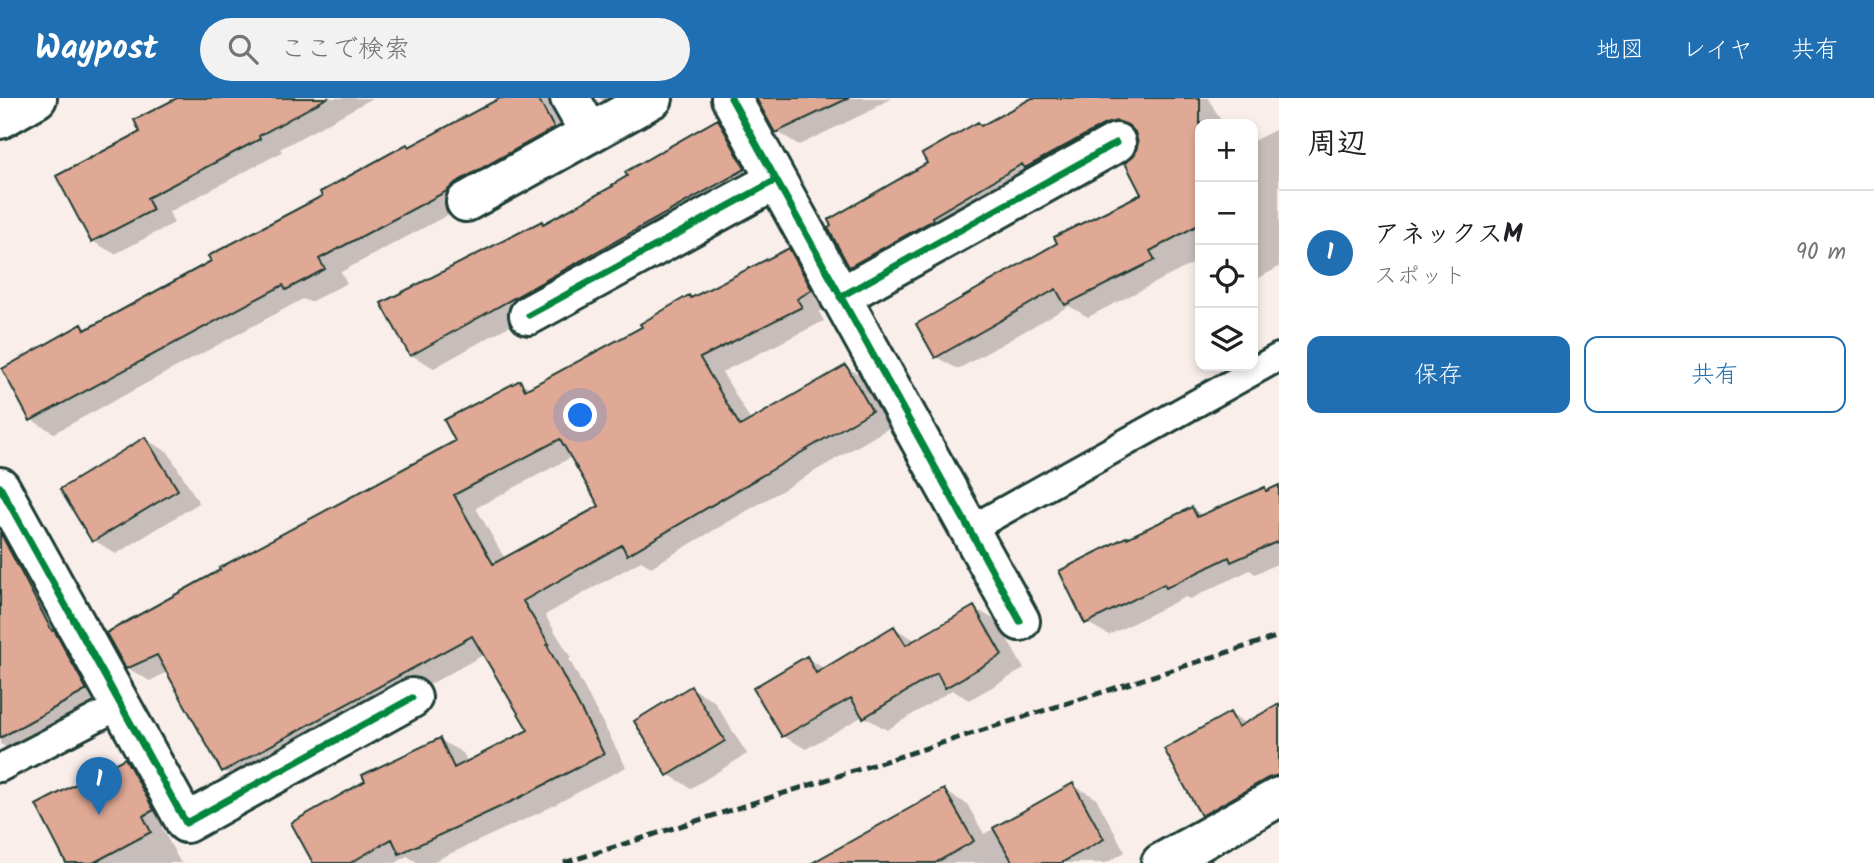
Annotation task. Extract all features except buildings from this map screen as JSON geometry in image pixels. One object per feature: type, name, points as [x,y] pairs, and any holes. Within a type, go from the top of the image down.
[{"type":"street","points":[[0,119],[37,98]]},
{"type":"street","points":[[570,98],[590,133]]},
{"type":"street","points":[[466,202],[653,98]]},
{"type":"street","points":[[731,98],[1020,621]]},
{"type":"street","points":[[840,297],[1116,143]]},
{"type":"street","points":[[529,315],[776,180]]},
{"type":"street","points":[[0,487],[186,823],[412,698]]},
{"type":"street","points":[[1161,863],[1279,797]]},
{"type":"lane","points":[[969,530],[1279,357]]},
{"type":"lane","points":[[0,768],[121,705]]},
{"type":"railway","points":[[564,863],[1279,636]]},
{"type":"cycle path","points":[[731,98],[1020,621]]},
{"type":"cycle path","points":[[840,297],[1116,143]]},
{"type":"cycle path","points":[[529,315],[776,180]]},
{"type":"cycle path","points":[[0,487],[186,823],[412,698]]},
{"type":"place","name":"アネックスM","points":[[99,815]]}]
